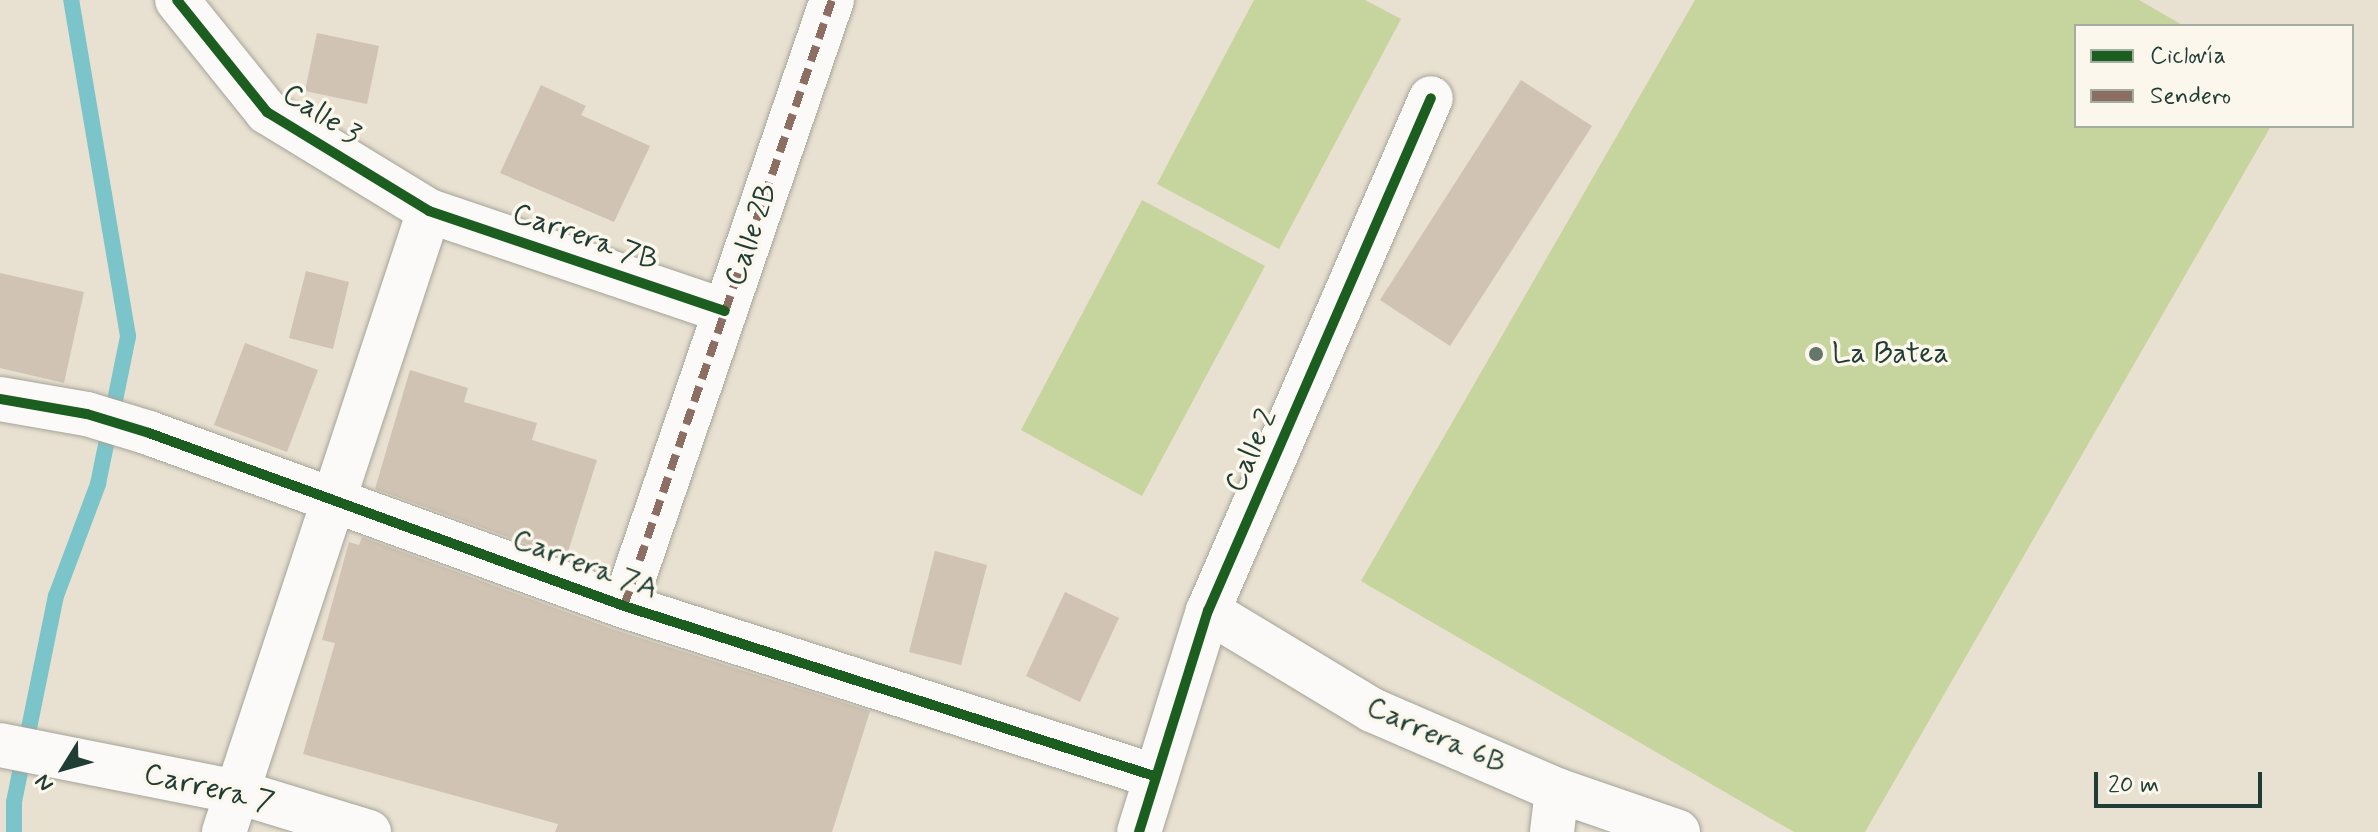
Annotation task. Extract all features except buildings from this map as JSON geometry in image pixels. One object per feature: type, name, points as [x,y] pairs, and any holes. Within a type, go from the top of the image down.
[{"type":"street","name":"Calle 3","points":[[177,0],[267,112],[429,211]]},
{"type":"street","name":"Calle 2B","points":[[624,606],[832,0]]},
{"type":"street","name":"Calle 2","points":[[1139,832],[1208,611],[1431,98]]},
{"type":"street","name":"Carrera 7B","points":[[429,211],[725,311]]},
{"type":"street","points":[[231,812],[331,499],[429,211]]},
{"type":"street","name":"Carrera 7A","points":[[0,399],[87,414],[149,433],[624,606],[1154,776]]},
{"type":"street","name":"Carrera 6B","points":[[1208,611],[1372,710],[1554,811],[1678,832]]},
{"type":"street","name":"Carrera 7","points":[[0,745],[67,756],[231,812],[369,832]]},
{"type":"green space","points":[[1254,0],[1365,0],[1401,19],[1279,249],[1157,184]]},
{"type":"green space","name":"La Batea","points":[[1695,0],[2139,0],[2181,24],[2074,24],[2074,128],[2270,128],[1865,832],[1794,832],[1361,581]]},
{"type":"green space","points":[[1142,200],[1265,266],[1142,496],[1021,430]]},
{"type":"waterway","points":[[14,832],[14,802],[56,596],[98,484],[128,336],[71,0]]},
{"type":"marked path","points":[[624,606],[832,0]]},
{"type":"cycle path","points":[[177,0],[267,112],[429,211],[725,311]]},
{"type":"cycle path","points":[[1139,832],[1208,611],[1431,98]]},
{"type":"cycle path","points":[[0,399],[87,414],[149,433],[624,606],[1154,776]]},
{"type":"place","name":"La Batea","points":[[1816,354]]}]
